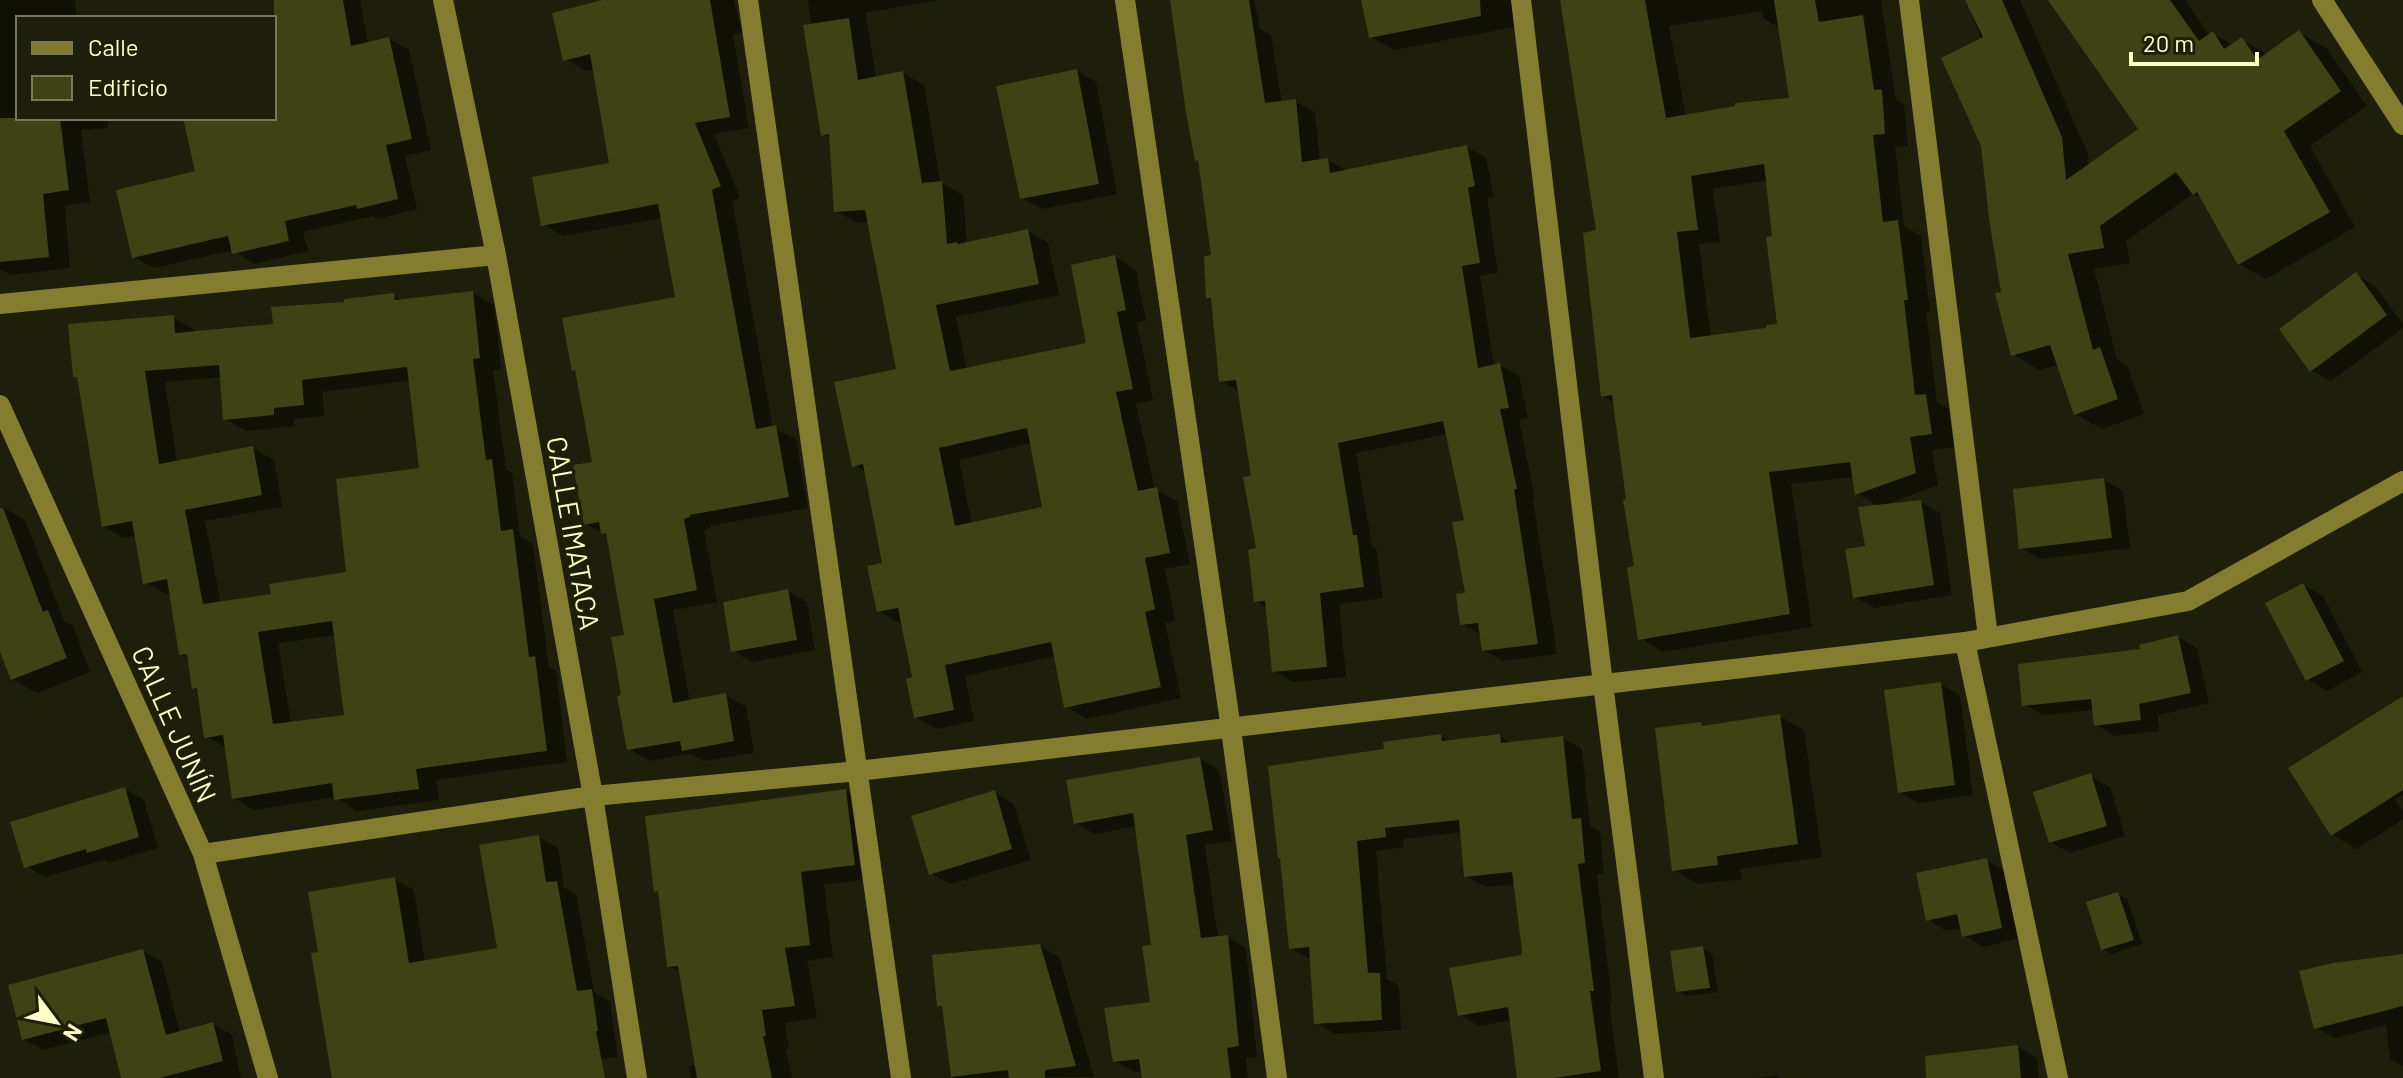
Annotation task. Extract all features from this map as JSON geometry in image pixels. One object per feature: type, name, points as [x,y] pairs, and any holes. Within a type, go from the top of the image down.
[{"type":"street","name":"CALLE IMATACA","points":[[443,0],[496,255],[593,796],[637,1078]]},
{"type":"street","points":[[748,0],[901,1078]]},
{"type":"street","points":[[1125,0],[1231,729],[1277,1078]]},
{"type":"street","points":[[1521,0],[1654,1078]]},
{"type":"street","points":[[1909,0],[1988,637]]},
{"type":"street","points":[[2322,0],[2403,125]]},
{"type":"street","points":[[0,304],[496,255]]},
{"type":"street","name":"CALLE JUNÍN","points":[[0,405],[203,854],[268,1078]]},
{"type":"street","points":[[203,854],[593,796],[858,771],[1965,642],[2188,601],[2403,481]]},
{"type":"street","points":[[1965,642],[2058,1078]]},
{"type":"building","points":[[274,0],[343,0],[351,46],[389,37],[412,139],[386,145],[398,199],[285,221],[289,241],[232,254],[228,236],[132,258],[116,190],[195,171],[183,120],[276,120]]},
{"type":"building","points":[[602,0],[710,0],[730,117],[695,123],[721,186],[712,190],[756,429],[776,425],[789,497],[690,515],[684,519],[697,590],[654,599],[673,703],[726,693],[734,741],[682,751],[680,741],[627,750],[611,637],[624,635],[606,533],[601,534],[599,522],[584,525],[573,465],[592,462],[562,318],[675,297],[658,204],[541,226],[532,177],[609,163],[590,54],[563,61],[552,13]]},
{"type":"building","points":[[1170,0],[1249,0],[1265,103],[1296,99],[1302,162],[1328,158],[1330,173],[1467,145],[1475,186],[1468,188],[1480,263],[1462,266],[1478,368],[1500,363],[1509,408],[1500,409],[1517,489],[1514,489],[1538,644],[1482,651],[1478,623],[1460,625],[1456,594],[1465,593],[1452,522],[1464,520],[1443,421],[1338,443],[1364,587],[1320,593],[1327,667],[1272,672],[1265,601],[1254,602],[1248,550],[1256,548],[1243,477],[1251,476],[1236,380],[1219,382],[1211,298],[1206,298],[1204,256],[1211,255]]},
{"type":"building","points":[[1361,0],[1480,0],[1481,16],[1369,38]]},
{"type":"building","points":[[1560,0],[1645,0],[1666,118],[1735,106],[1735,103],[1789,98],[1774,0],[1815,0],[1819,22],[1863,15],[1874,90],[1882,89],[1885,134],[1873,135],[1883,222],[1898,220],[1915,395],[1926,394],[1932,434],[1910,437],[1916,473],[1855,495],[1850,462],[1769,472],[1790,614],[1638,640],[1627,568],[1634,566],[1623,500],[1626,499],[1612,395],[1601,397],[1583,233],[1596,230]],"holes":[[[1764,164],[1772,236],[1766,237],[1777,324],[1690,338],[1677,232],[1698,230],[1691,176]]]},
{"type":"building","points":[[1965,0],[2002,0],[2062,137],[2066,180],[2138,129],[2048,0],[2170,0],[2199,41],[2213,31],[2224,49],[2242,37],[2257,60],[2299,30],[2341,91],[2284,131],[2330,212],[2238,265],[2197,192],[2193,195],[2176,172],[2100,226],[2104,248],[2068,254],[2093,350],[2100,347],[2118,399],[2074,415],[2050,345],[2011,356],[1995,293],[2001,292],[1981,146],[1941,58],[1983,37]]},
{"type":"building","points":[[849,18],[858,80],[903,71],[922,183],[942,181],[947,244],[1028,229],[1039,284],[936,305],[950,371],[1086,343],[1071,265],[1115,255],[1126,310],[1117,312],[1133,389],[1116,392],[1138,491],[1157,487],[1170,553],[1145,558],[1155,609],[1145,612],[1161,687],[1064,708],[1051,642],[945,665],[954,710],[914,718],[906,679],[912,677],[898,608],[877,612],[867,566],[882,563],[863,464],[852,467],[834,382],[896,369],[865,210],[834,212],[829,134],[821,136],[803,25]],"holes":[[[1027,428],[1042,507],[955,526],[939,448]]]},
{"type":"building","points":[[1077,69],[1099,184],[1020,199],[996,86]]},
{"type":"building","points":[[0,118],[60,120],[69,190],[43,194],[49,257],[0,262]]},
{"type":"building","points":[[2356,272],[2387,315],[2310,372],[2279,329]]},
{"type":"building","points":[[473,291],[480,358],[473,359],[486,460],[492,459],[501,531],[513,529],[529,657],[535,656],[547,751],[416,769],[419,789],[334,800],[332,783],[232,799],[223,735],[204,738],[197,688],[192,689],[187,654],[179,655],[167,579],[143,584],[132,521],[102,527],[77,377],[73,377],[68,324],[174,315],[175,333],[273,324],[271,307],[344,302],[344,299],[394,293],[395,300]],"holes":[[[219,365],[223,420],[274,415],[274,408],[304,405],[302,380],[407,367],[419,468],[336,479],[346,572],[269,584],[271,594],[203,604],[185,510],[262,495],[253,446],[159,464],[145,371]],[[332,621],[344,715],[273,724],[258,632]]]},
{"type":"building","points":[[2104,478],[2112,538],[2019,549],[2013,489]]},
{"type":"building","points":[[1921,500],[1934,585],[1853,598],[1845,549],[1865,546],[1858,507]]},
{"type":"building","points":[[0,508],[3,508],[43,612],[48,610],[67,658],[11,680],[0,652]]},
{"type":"building","points":[[2303,583],[2344,661],[2306,681],[2265,603]]},
{"type":"building","points":[[788,589],[797,640],[731,652],[723,602]]},
{"type":"building","points":[[2178,635],[2191,693],[2139,704],[2141,720],[2094,726],[2091,699],[2022,706],[2018,664],[2140,649],[2139,645]]},
{"type":"building","points":[[1941,682],[1955,785],[1898,793],[1884,690]]},
{"type":"building","points":[[2403,696],[2403,790],[2331,836],[2288,768]]},
{"type":"building","points":[[1780,714],[1798,844],[1717,856],[1718,865],[1672,871],[1655,728],[1701,722],[1702,726]]},
{"type":"building","points":[[1441,734],[1442,741],[1500,734],[1501,743],[1563,736],[1572,819],[1581,818],[1585,863],[1578,864],[1601,1071],[1554,1078],[1517,1078],[1508,1007],[1458,1016],[1449,968],[1521,955],[1522,951],[1512,872],[1464,877],[1459,820],[1385,828],[1386,837],[1357,841],[1368,973],[1380,973],[1382,1020],[1314,1024],[1309,947],[1289,949],[1268,766],[1384,749],[1383,742]]},
{"type":"building","points":[[1200,757],[1213,830],[1186,835],[1201,938],[1228,935],[1239,1046],[1227,1048],[1231,1078],[1142,1078],[1139,1059],[1113,1062],[1104,1008],[1150,1002],[1142,946],[1151,945],[1133,813],[1074,824],[1066,780]]},
{"type":"building","points":[[2091,773],[2107,826],[2049,843],[2033,792]]},
{"type":"building","points":[[125,787],[139,837],[24,868],[10,822]]},
{"type":"building","points":[[846,789],[855,865],[801,872],[810,945],[785,948],[795,1006],[762,1010],[766,1036],[763,1036],[772,1078],[697,1078],[678,966],[667,967],[645,816]]},
{"type":"building","points":[[995,790],[1012,849],[929,875],[911,816]]},
{"type":"building","points":[[539,835],[546,882],[557,881],[577,991],[592,989],[605,1078],[332,1078],[311,953],[318,952],[308,892],[395,877],[409,963],[497,948],[479,845]]},
{"type":"building","points":[[1987,858],[2002,928],[1962,937],[1957,914],[1926,921],[1916,873]]},
{"type":"building","points":[[2118,892],[2134,940],[2101,950],[2086,902]]},
{"type":"building","points":[[1040,944],[1076,1066],[1045,1070],[1045,1078],[1009,1078],[1008,1070],[951,1077],[942,1006],[937,1006],[932,955]]},
{"type":"building","points":[[1703,946],[1710,988],[1676,992],[1670,951]]},
{"type":"building","points":[[143,949],[166,1035],[213,1022],[223,1061],[160,1078],[121,1078],[106,1018],[22,1040],[8,985]]},
{"type":"building","points":[[2403,954],[2403,1006],[2314,1029],[2299,971],[2333,963]]},
{"type":"building","points":[[2018,1045],[2021,1078],[1926,1078],[1925,1056]]}]
